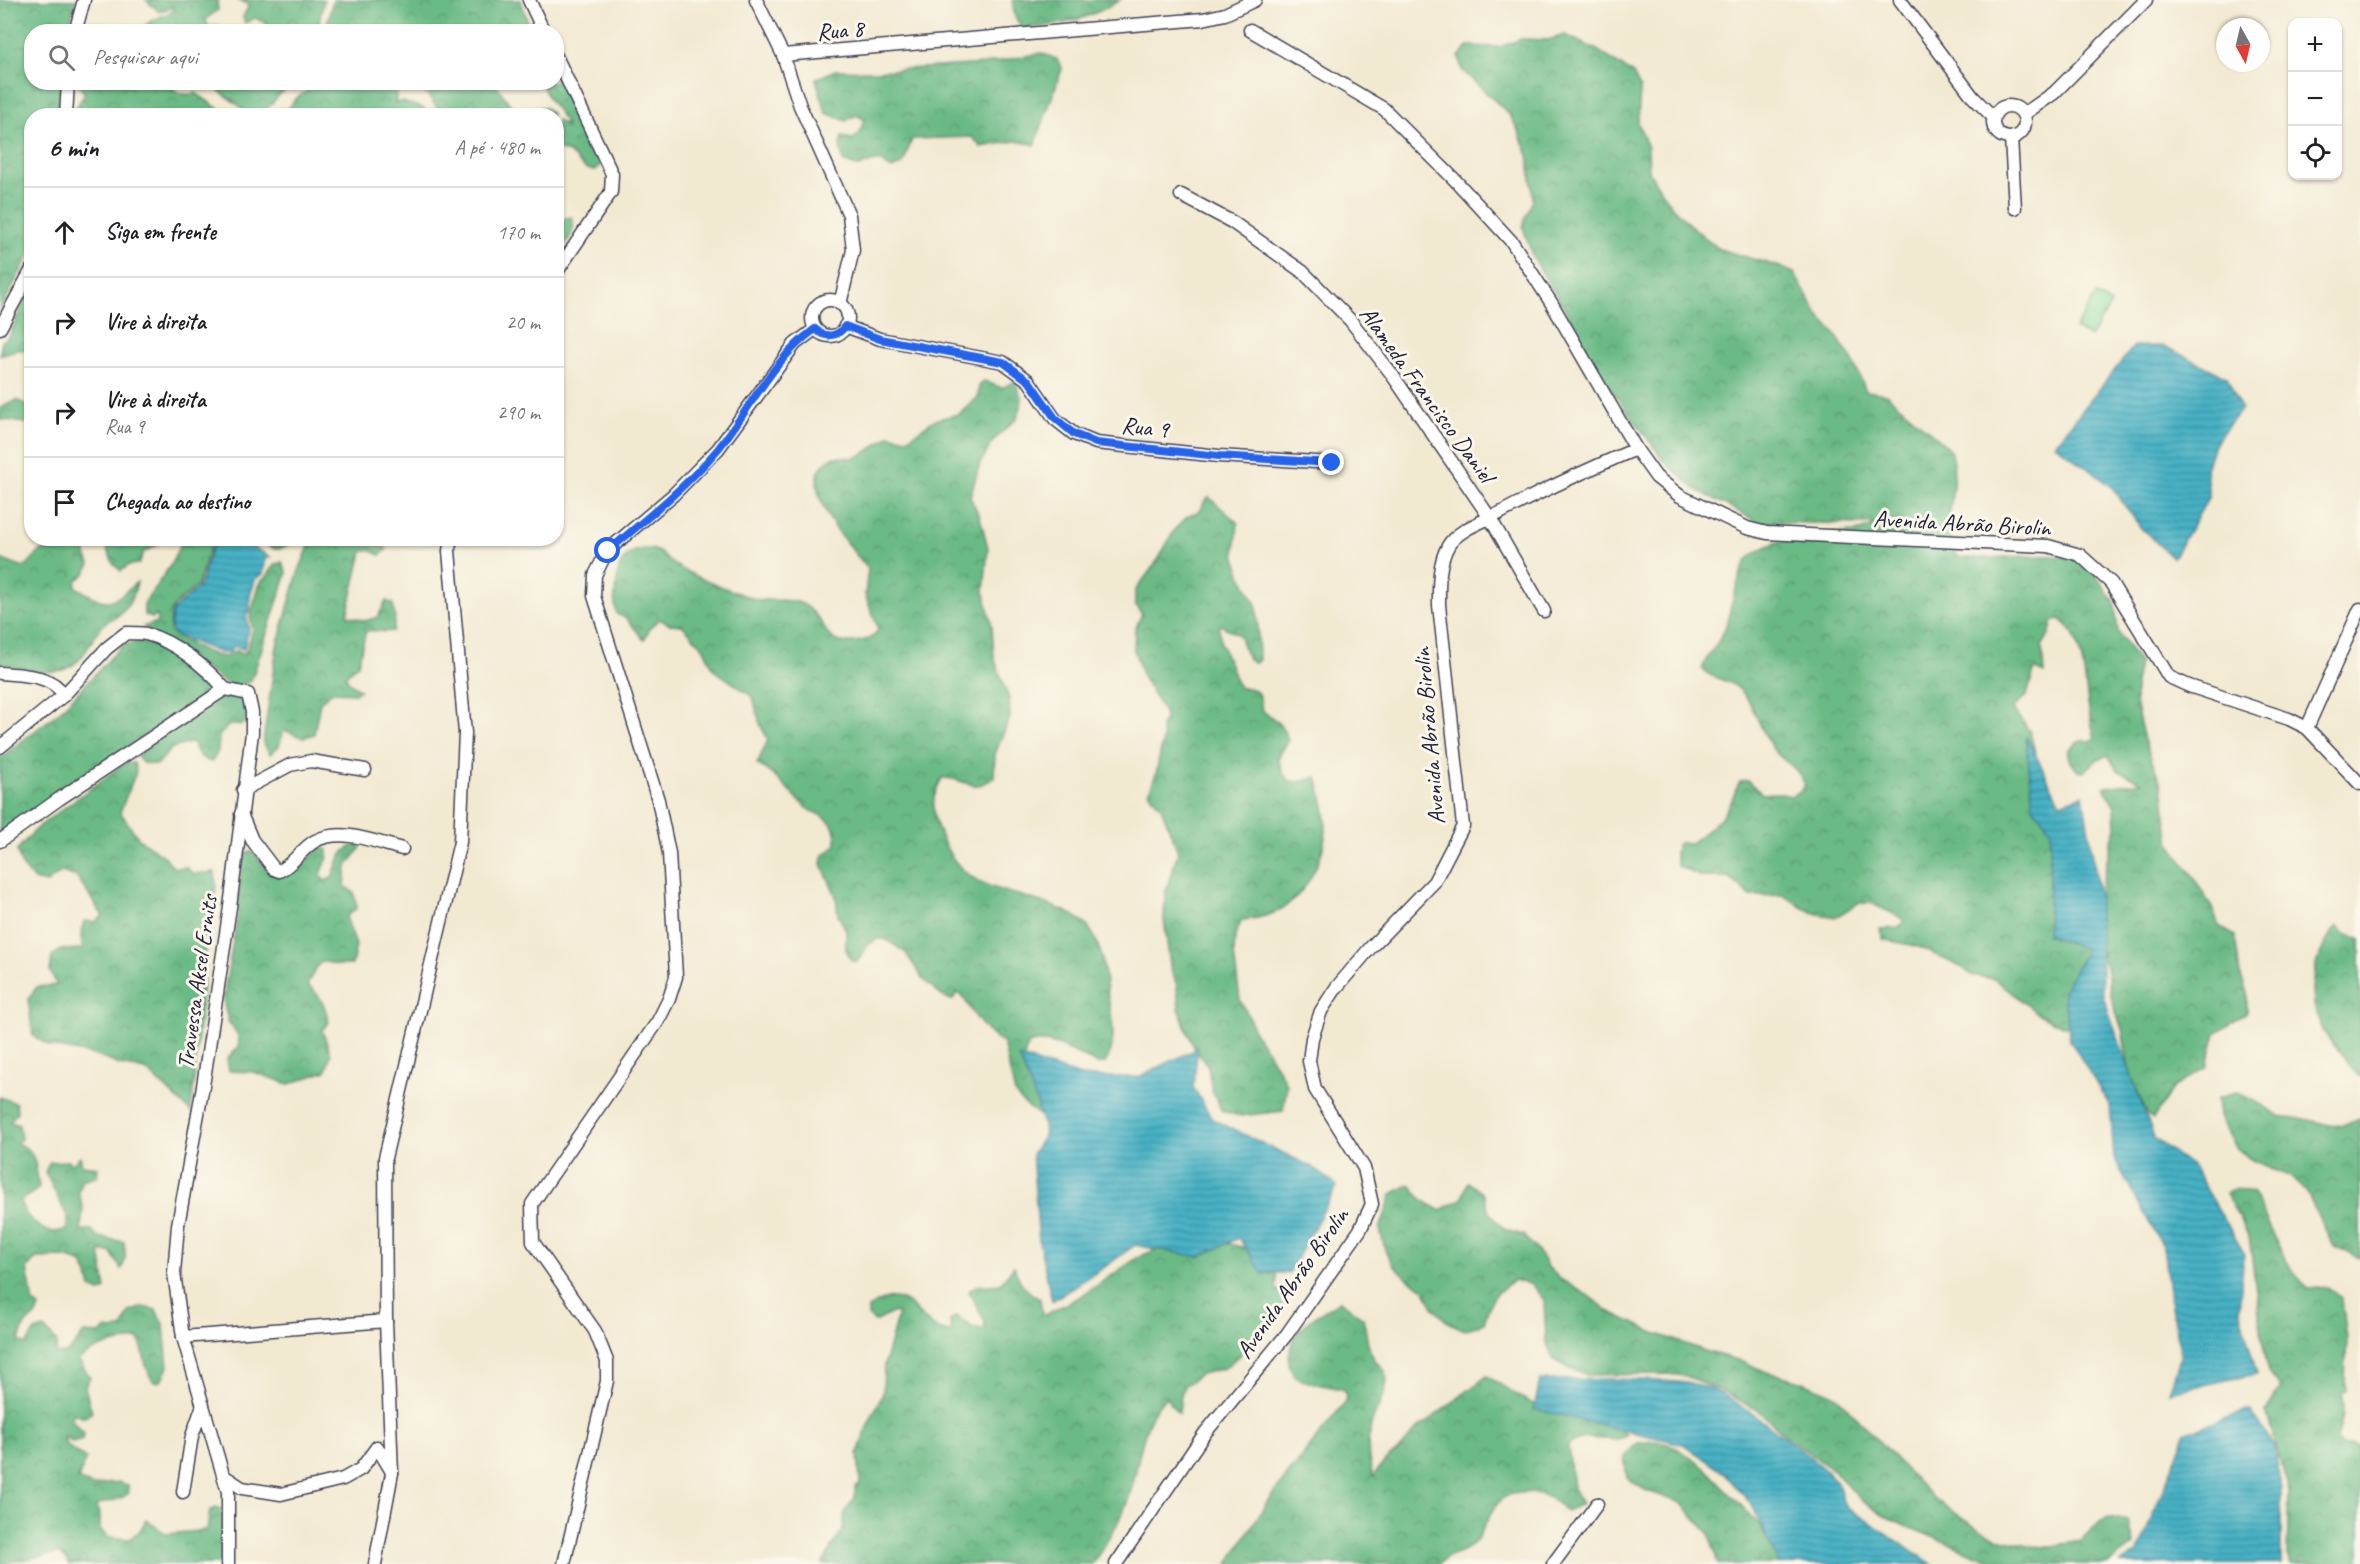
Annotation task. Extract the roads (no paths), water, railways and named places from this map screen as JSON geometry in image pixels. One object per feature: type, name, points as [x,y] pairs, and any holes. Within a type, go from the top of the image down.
[{"type":"street","points":[[77,24],[84,0]]},
{"type":"street","points":[[529,0],[540,24]]},
{"type":"street","points":[[756,0],[783,55],[800,106],[849,215],[853,250],[840,304]]},
{"type":"street","name":"Rua 8","points":[[783,55],[1203,19],[1225,14],[1255,0]]},
{"type":"street","points":[[1900,0],[1973,97],[1993,117]]},
{"type":"street","points":[[2024,114],[2054,93],[2146,0]]},
{"type":"street","name":"Avenida Abrão Birolin","points":[[1250,30],[1384,109],[1454,179],[1512,242],[1552,304],[1636,449],[1656,477],[1680,496],[1747,528],[1767,533],[2048,546],[2080,555],[2111,584],[2169,677],[2189,686],[2289,719],[2307,728],[2360,784]]},
{"type":"street","points":[[564,73],[612,174],[611,192],[564,261]]},
{"type":"street","points":[[66,108],[68,90]]},
{"type":"street","points":[[2010,105],[2020,109],[2024,114],[2025,124],[2021,134],[2006,138],[1993,128],[1993,117],[1999,108],[2010,105]]},
{"type":"street","points":[[2011,138],[2015,208]]},
{"type":"street","name":"Alameda Francisco Daniel","points":[[1181,195],[1232,222],[1303,272],[1350,320],[1391,373],[1490,518],[1544,611]]},
{"type":"street","points":[[0,328],[24,284]]},
{"type":"street","points":[[829,301],[840,304],[847,314],[845,326],[842,331],[826,336],[815,329],[812,314],[819,304],[829,301]]},
{"type":"street","name":"Rua 9","points":[[845,326],[880,339],[1003,362],[1029,381],[1055,418],[1074,434],[1096,443],[1219,456],[1332,463]]},
{"type":"street","points":[[564,1564],[607,1381],[607,1361],[595,1331],[533,1242],[532,1204],[658,1022],[669,999],[676,976],[669,854],[658,800],[594,596],[595,575],[608,551],[673,495],[718,449],[795,344],[815,329]]},
{"type":"street","name":"Avenida Abrão Birolin","points":[[1116,1564],[1206,1433],[1287,1334],[1360,1230],[1372,1204],[1364,1168],[1316,1089],[1309,1061],[1312,1038],[1321,1011],[1336,988],[1371,947],[1434,882],[1463,826],[1438,605],[1442,561],[1449,545],[1463,531],[1557,483],[1636,449]]},
{"type":"street","points":[[375,1564],[392,1473],[386,1321],[385,1158],[460,842],[465,733],[450,546]]},
{"type":"street","points":[[2307,728],[2360,609]]},
{"type":"street","points":[[0,747],[64,695],[107,648],[126,633],[146,634],[170,646],[194,660],[225,688],[0,841]]},
{"type":"street","points":[[0,673],[46,680],[60,688],[64,695]]},
{"type":"street","name":"Travessa Aksel Ernits","points":[[225,688],[248,694],[252,712],[252,733],[230,907],[178,1225],[174,1273],[183,1337],[228,1491],[228,1564]]},
{"type":"street","points":[[243,790],[290,765],[311,761],[365,770]]},
{"type":"street","points":[[241,813],[252,840],[274,869],[279,871],[289,867],[315,841],[335,834],[402,849]]},
{"type":"street","points":[[183,1337],[386,1321]]},
{"type":"street","points":[[183,1492],[192,1436],[203,1405]]},
{"type":"street","points":[[224,1476],[242,1488],[281,1494],[343,1479],[361,1469],[377,1447],[392,1473]]},
{"type":"street","points":[[1553,1564],[1597,1504]]},
{"type":"water","points":[[2134,346],[2164,346],[2227,377],[2241,409],[2214,444],[2206,469],[2209,497],[2173,558],[2141,528],[2111,486],[2055,444]]},
{"type":"water","points":[[214,546],[251,546],[270,557],[266,558],[263,574],[256,578],[250,596],[250,610],[246,615],[249,628],[244,649],[233,646],[230,653],[220,653],[173,634],[171,624],[173,610],[200,586],[211,549]]},
{"type":"water","points":[[2026,736],[2060,803],[2083,795],[2098,888],[2103,996],[2154,1138],[2194,1168],[2244,1253],[2239,1309],[2257,1374],[2169,1392],[2181,1355],[2172,1313],[2163,1248],[2114,1158],[2110,1106],[2070,1040],[2063,992],[2086,949],[2047,935],[2051,830],[2033,807]]},
{"type":"water","points":[[1198,1048],[1193,1087],[1212,1119],[1312,1167],[1337,1186],[1289,1273],[1262,1273],[1239,1238],[1199,1257],[1135,1245],[1052,1301],[1039,1242],[1032,1154],[1045,1134],[1037,1103],[1019,1057],[1084,1077],[1139,1077]]},
{"type":"water","points":[[1615,1379],[1690,1384],[1722,1394],[1778,1432],[1830,1474],[1838,1485],[1844,1505],[1932,1564],[1779,1564],[1752,1505],[1725,1474],[1683,1444],[1534,1409],[1540,1380]]},
{"type":"water","points":[[2250,1410],[2275,1447],[2281,1490],[2281,1564],[2120,1564],[2138,1552],[2186,1432]]}]
